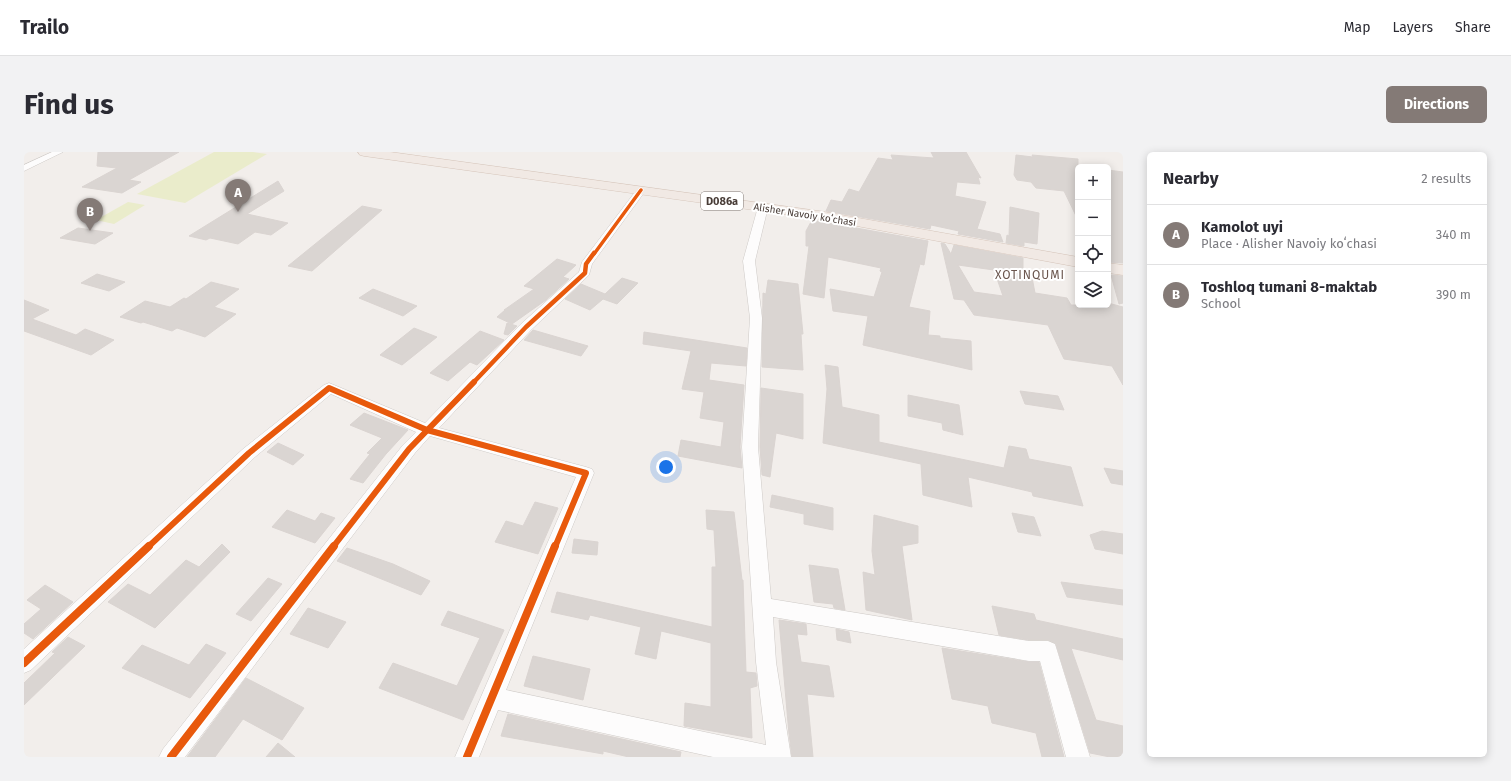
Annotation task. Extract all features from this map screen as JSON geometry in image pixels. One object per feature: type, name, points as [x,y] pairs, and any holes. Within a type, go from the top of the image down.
[{"type":"main road","name":"Alisher Navoiy koʻchasi","points":[[364,152],[819,215],[1075,261]]},
{"type":"main road","points":[[1111,268],[1123,270]]},
{"type":"street","points":[[24,168],[59,152]]},
{"type":"street","points":[[171,757],[409,448],[526,327],[585,273],[586,264],[641,190]]},
{"type":"street","points":[[763,207],[749,261],[756,318],[750,447],[766,662],[779,757]]},
{"type":"street","points":[[24,663],[249,453],[329,388],[427,430],[586,473],[467,757]]},
{"type":"street","points":[[762,606],[1029,651],[1048,651],[1078,757]]},
{"type":"street","points":[[491,698],[767,757]]},
{"type":"green space","points":[[214,152],[253,152],[267,154],[185,203],[137,194]]},
{"type":"green space","points":[[128,202],[145,205],[114,224],[96,220]]},
{"type":"building","points":[[98,152],[179,152],[129,180],[141,182],[122,193],[82,187],[117,168],[97,166]]},
{"type":"building","points":[[931,152],[966,152],[981,178],[978,177],[980,184],[957,182],[955,196],[986,202],[977,229],[1000,234],[1003,242],[958,234],[959,231],[931,225],[930,229],[826,211],[831,200],[842,202],[849,189],[859,192],[878,158],[893,160],[891,155],[934,158]]},
{"type":"building","points":[[1016,155],[1078,159],[1078,164],[1075,164],[1075,214],[1064,191],[1036,188],[1031,182],[1017,180],[1014,175]]},
{"type":"building","points":[[1111,170],[1123,172],[1123,263],[1111,262]]},
{"type":"building","points":[[278,181],[284,191],[247,214],[288,223],[271,235],[255,232],[238,244],[210,238],[206,240],[189,236]]},
{"type":"building","points":[[362,206],[382,210],[312,271],[288,266]]},
{"type":"building","points":[[1010,207],[1039,213],[1037,244],[1024,242],[1024,246],[1006,243],[1007,235],[1009,236]]},
{"type":"building","points":[[812,220],[928,241],[924,265],[920,264],[909,307],[930,311],[928,335],[940,336],[940,338],[971,341],[972,370],[863,345],[868,316],[833,311],[830,289],[874,297],[882,272],[880,271],[881,268],[828,257],[824,298],[803,294],[809,246],[806,246],[806,231]]},
{"type":"building","points":[[78,228],[113,233],[95,244],[60,238]]},
{"type":"building","points":[[941,243],[945,244],[951,254],[954,245],[1023,258],[1023,271],[1031,272],[1035,293],[1067,298],[1071,305],[1075,305],[1075,308],[1111,308],[1111,304],[1123,307],[1123,385],[1112,366],[1064,359],[1048,325],[974,315],[964,300],[954,299]],"holes":[[[958,265],[994,270],[1003,296],[974,292]]]},
{"type":"building","points":[[557,259],[576,265],[563,277],[569,279],[546,300],[512,324],[497,317],[504,310],[534,289],[524,286]]},
{"type":"building","points":[[97,274],[125,282],[109,291],[81,283]]},
{"type":"building","points":[[1111,275],[1123,276],[1123,303],[1119,304]]},
{"type":"building","points":[[622,278],[638,283],[617,304],[603,299],[590,310],[565,299],[581,284],[605,294]]},
{"type":"building","points":[[768,280],[798,284],[803,334],[801,334],[803,370],[762,367],[763,293],[766,294]]},
{"type":"building","points":[[211,282],[239,289],[214,307],[236,314],[205,337],[177,328],[172,331],[120,317],[145,301],[170,307],[184,298],[186,299]]},
{"type":"building","points":[[373,289],[417,306],[403,316],[359,298]]},
{"type":"building","points":[[24,300],[49,310],[32,319],[76,335],[85,329],[114,340],[91,355],[24,331]]},
{"type":"building","points":[[507,323],[517,326],[508,335],[504,334]]},
{"type":"building","points":[[414,328],[437,337],[402,365],[380,355]]},
{"type":"building","points":[[533,330],[588,346],[581,356],[524,340]]},
{"type":"building","points":[[480,331],[504,340],[477,365],[470,362],[448,381],[430,373]]},
{"type":"building","points":[[644,332],[747,348],[746,366],[711,363],[709,380],[744,385],[740,447],[742,468],[678,456],[681,440],[721,447],[724,422],[700,418],[704,392],[682,389],[691,351],[643,344]]},
{"type":"building","points":[[825,365],[838,367],[842,407],[879,415],[879,442],[1004,468],[1009,446],[1026,449],[1029,459],[1071,467],[1083,506],[1033,496],[1032,492],[968,477],[972,507],[923,495],[921,464],[823,443],[827,389]]},
{"type":"building","points":[[761,388],[803,394],[803,439],[776,433],[770,477],[762,475],[760,447]]},
{"type":"building","points":[[1020,391],[1058,396],[1064,410],[1025,404]]},
{"type":"building","points":[[908,395],[959,405],[963,435],[943,430],[942,423],[908,416]]},
{"type":"building","points":[[364,413],[408,430],[386,454],[363,483],[350,479],[370,454],[367,453],[382,438],[350,425]]},
{"type":"building","points":[[278,443],[304,455],[293,465],[267,452]]},
{"type":"building","points":[[1104,468],[1123,471],[1123,485],[1111,483]]},
{"type":"building","points":[[772,495],[833,508],[833,530],[804,524],[804,514],[770,507]]},
{"type":"building","points":[[535,502],[558,508],[538,554],[495,542],[506,521],[523,526]]},
{"type":"building","points":[[287,510],[315,521],[321,513],[335,518],[315,543],[272,527]]},
{"type":"building","points":[[706,510],[734,512],[743,580],[746,672],[756,673],[757,685],[750,688],[752,738],[684,726],[685,703],[711,707],[711,643],[661,631],[656,659],[635,654],[641,627],[590,615],[588,620],[551,612],[557,592],[712,627],[712,567],[716,567],[714,530],[707,529]]},
{"type":"building","points":[[1012,513],[1034,517],[1041,536],[1018,532]]},
{"type":"building","points":[[874,515],[918,526],[918,543],[902,546],[912,620],[866,610],[863,572],[875,575],[872,551]]},
{"type":"building","points":[[1102,531],[1123,534],[1123,554],[1095,549],[1090,535]]},
{"type":"building","points":[[574,539],[598,542],[597,555],[572,553]]},
{"type":"building","points":[[222,544],[230,552],[155,628],[108,602],[128,584],[150,595],[186,560],[199,567]]},
{"type":"building","points":[[347,548],[393,564],[430,581],[421,595],[337,561]]},
{"type":"building","points":[[809,565],[838,569],[845,610],[834,608],[833,604],[814,602]]},
{"type":"building","points":[[268,578],[282,584],[251,621],[236,614]]},
{"type":"building","points":[[1061,582],[1123,590],[1123,605],[1067,597]]},
{"type":"building","points":[[45,585],[73,602],[33,639],[24,633],[24,624],[41,609],[27,600]]},
{"type":"building","points":[[992,606],[1034,614],[1036,620],[1123,639],[1123,660],[1071,648],[1096,720],[1123,726],[1123,757],[1110,757],[1090,753],[1056,644],[1048,640],[1029,640],[999,635]]},
{"type":"building","points":[[308,608],[346,622],[328,648],[290,634]]},
{"type":"building","points":[[448,611],[504,630],[463,720],[379,688],[393,663],[457,686],[480,638],[441,625]]},
{"type":"building","points":[[779,620],[806,624],[807,635],[797,634],[801,662],[829,666],[834,697],[807,694],[813,757],[792,757]]},
{"type":"building","points":[[836,629],[849,632],[851,643],[837,640]]},
{"type":"building","points":[[68,637],[85,646],[24,705],[24,683],[55,653],[52,652]]},
{"type":"building","points":[[206,644],[226,653],[190,698],[122,668],[142,645],[189,665]]},
{"type":"building","points":[[942,648],[1029,662],[1039,662],[1064,757],[1042,757],[1036,733],[992,723],[988,706],[952,699]]},
{"type":"building","points":[[533,656],[590,669],[583,700],[524,686]]},
{"type":"building","points":[[246,678],[304,708],[282,740],[243,719],[215,757],[187,757]]},
{"type":"building","points":[[508,714],[681,752],[680,757],[629,757],[603,751],[603,754],[501,736]]},
{"type":"building","points":[[278,743],[295,757],[266,757]]},
{"type":"cycle path","points":[[171,757],[409,449],[526,327],[585,273],[586,264],[641,190]]},
{"type":"cycle path","points":[[24,663],[249,453],[329,388],[427,430],[586,473],[467,757]]},
{"type":"place","name":"Kamolot uyi","points":[[238,212]]},
{"type":"place","name":"Toshloq tumani 8-maktab","points":[[90,231]]},
{"type":"district","name":"XOTINQUMI","points":[[1030,275]]}]
